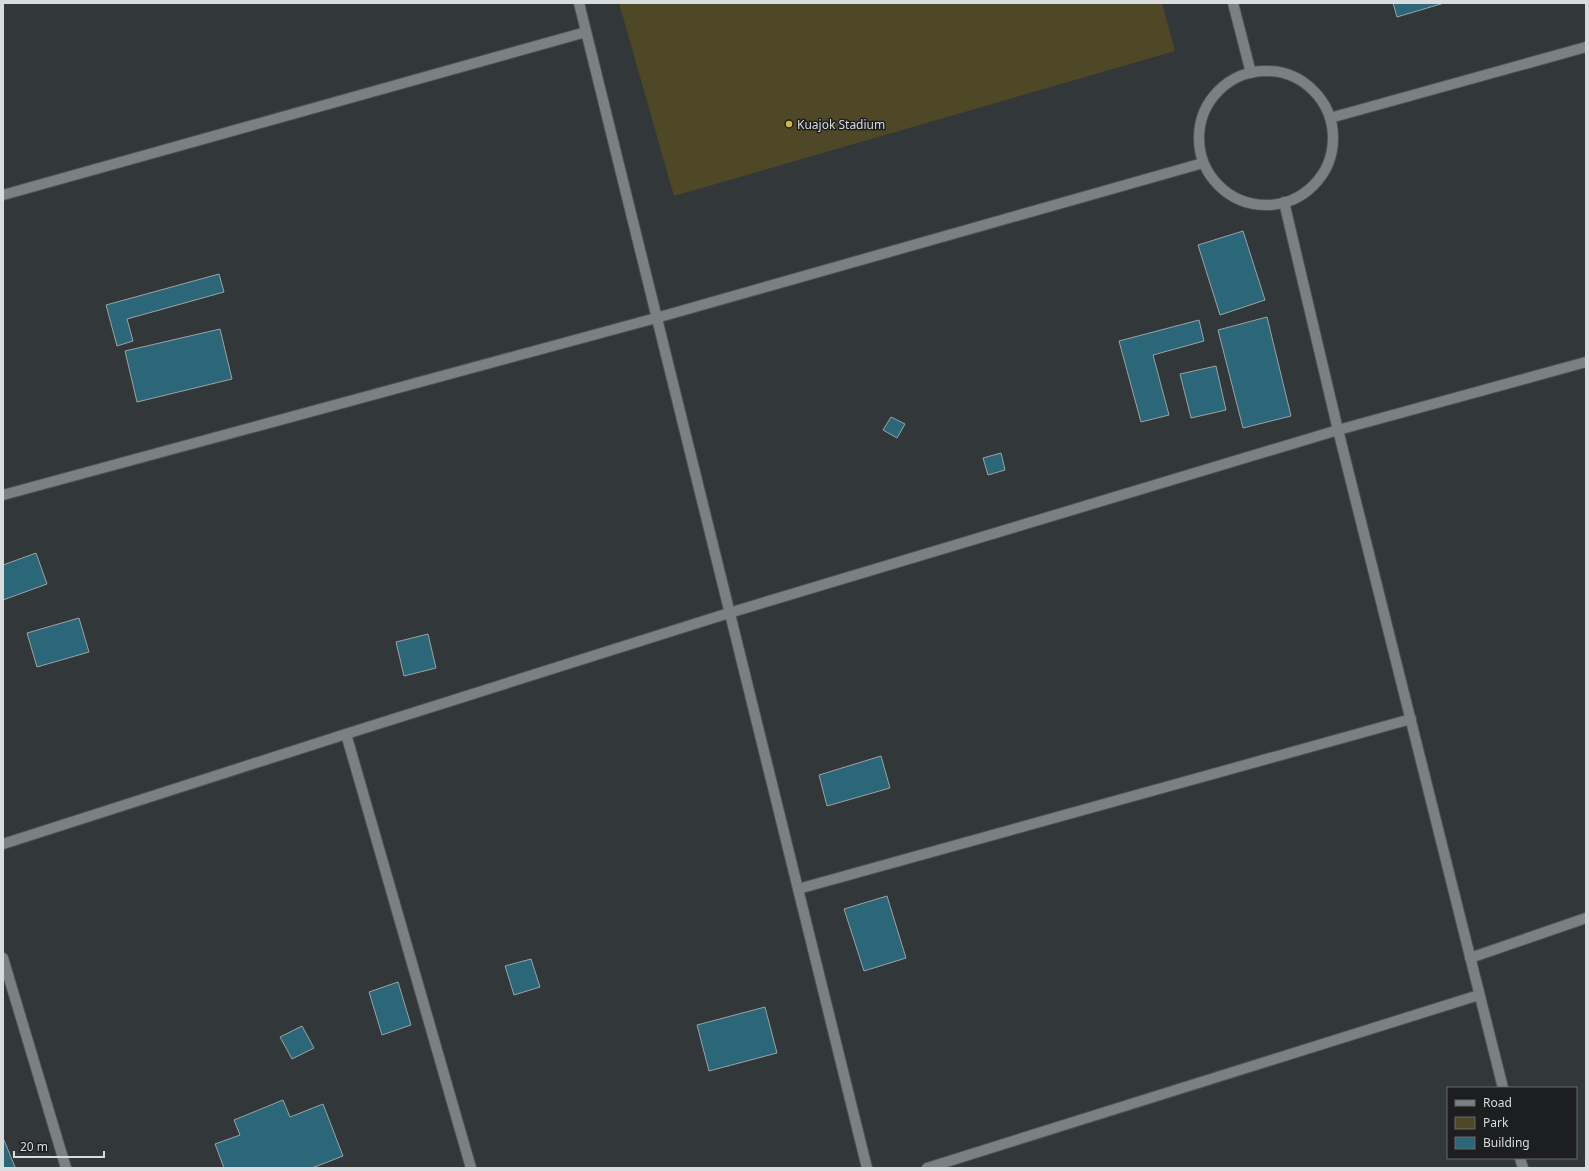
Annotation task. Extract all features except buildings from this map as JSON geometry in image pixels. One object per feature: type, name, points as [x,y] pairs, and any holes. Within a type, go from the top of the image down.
[{"type":"street","points":[[579,3],[866,1168]]},
{"type":"street","points":[[1233,3],[1251,73]]},
{"type":"street","points":[[3,195],[586,32]]},
{"type":"street","points":[[1330,118],[1586,47]]},
{"type":"street","points":[[1266,70],[1288,74],[1308,85],[1323,102],[1330,118],[1332,124],[1332,147],[1326,168],[1312,187],[1292,200],[1272,205],[1250,203],[1230,196],[1214,182],[1203,163],[1198,143],[1200,121],[1209,102],[1223,85],[1243,74],[1266,70]]},
{"type":"street","points":[[3,495],[656,318],[1203,163]]},
{"type":"street","points":[[1284,202],[1338,430],[1503,1087]]},
{"type":"street","points":[[3,844],[730,613],[1338,430],[1586,362]]},
{"type":"street","points":[[798,889],[1411,720]]},
{"type":"street","points":[[346,734],[471,1168]]},
{"type":"street","points":[[1470,958],[1586,918]]},
{"type":"street","points":[[3,958],[66,1168]]},
{"type":"street","points":[[927,1168],[1479,995]]},
{"type":"green space","name":"Kuajok Stadium","points":[[619,3],[1162,3],[1175,51],[674,196]]},
{"type":"place","name":"Kuajok Stadium","points":[[789,124]]}]
